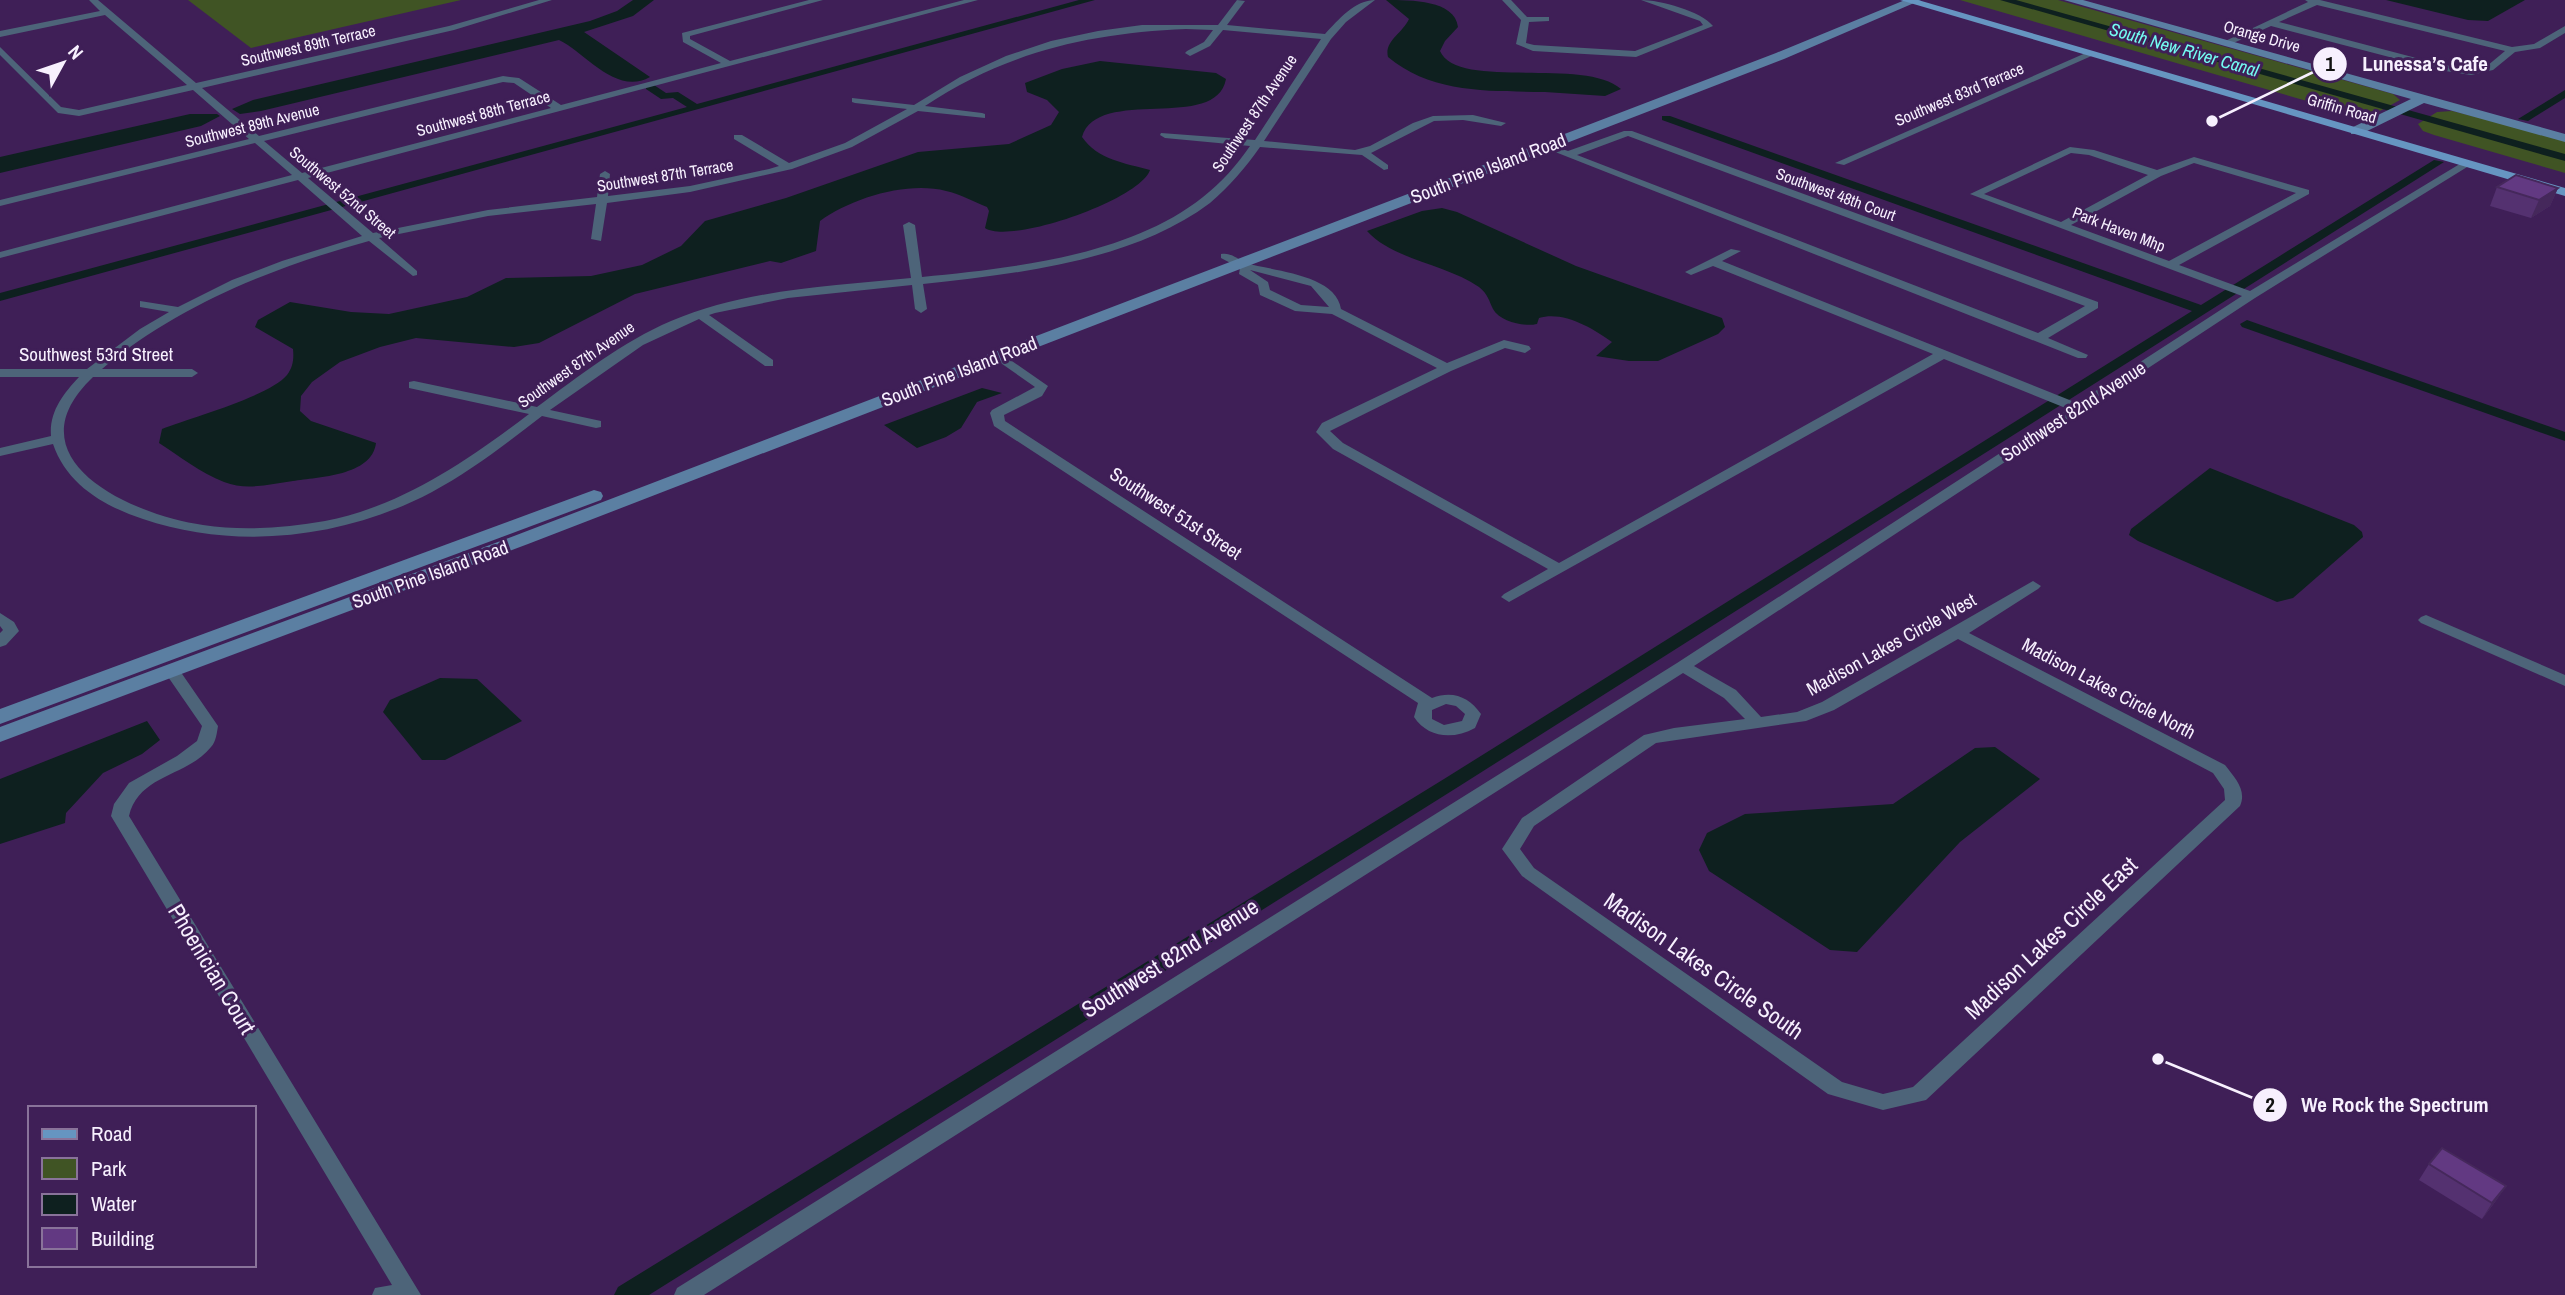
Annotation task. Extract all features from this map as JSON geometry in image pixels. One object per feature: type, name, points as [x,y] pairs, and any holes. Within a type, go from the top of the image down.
[{"type":"main road","name":"South Pine Island Road","points":[[0,735],[521,540],[999,356],[1882,0]]},
{"type":"main road","name":"Griffin Road","points":[[1940,0],[2375,127],[2467,164],[2565,192]]},
{"type":"main road","name":"Orange Drive","points":[[2070,0],[2226,43],[2425,103],[2565,138]]},
{"type":"main road","name":"South Pine Island Road","points":[[1445,178],[1545,146],[1780,56],[1911,1]]},
{"type":"main road","name":"Griffin Road","points":[[1911,1],[2356,131],[2375,127]]},
{"type":"main road","points":[[2375,127],[2425,103]]},
{"type":"main road","points":[[2375,127],[2394,127],[2425,103]]},
{"type":"main road","name":"Griffin Road","points":[[2394,127],[2565,180]]},
{"type":"main road","points":[[2467,164],[2496,164],[2537,172]]},
{"type":"main road","name":"South Pine Island Road","points":[[0,717],[1237,262]]},
{"type":"street","name":"Southwest 52nd Street","points":[[93,0],[413,272]]},
{"type":"street","name":"Southwest 89th Terrace","points":[[0,50],[58,110],[74,114],[452,28],[548,0]]},
{"type":"street","points":[[729,64],[686,40],[685,35],[819,0]]},
{"type":"street","name":"Southwest 88th Terrace","points":[[0,256],[974,0]]},
{"type":"street","name":"Southwest 87th Avenue","points":[[58,439],[62,453],[80,478],[122,505],[195,529],[251,533],[318,526],[389,507],[454,473],[637,342],[700,314],[776,295],[1035,266],[1108,247],[1151,232],[1188,213],[1219,192],[1237,172],[1326,37],[1343,20],[1371,0]]},
{"type":"street","points":[[1506,0],[1525,20],[1546,19]]},
{"type":"street","points":[[1525,20],[1520,42],[1524,46],[1629,54],[1699,32],[1710,25],[1696,16],[1644,0]]},
{"type":"street","points":[[1189,53],[1208,44],[1241,1]]},
{"type":"street","points":[[2226,43],[2313,1],[2512,50],[2537,46],[2565,29]]},
{"type":"street","points":[[0,34],[107,12]]},
{"type":"street","points":[[2270,23],[2439,67],[2471,72],[2490,68],[2512,50]]},
{"type":"street","name":"Southwest 87th Terrace","points":[[58,439],[58,419],[68,395],[121,348],[181,311],[265,272],[372,238],[478,215],[700,188],[788,167],[869,136],[978,72],[1070,39],[1152,26],[1222,26],[1326,37]]},
{"type":"street","name":"Southwest 83rd Terrace","points":[[1840,163],[2091,54]]},
{"type":"street","name":"Southwest 89th Avenue","points":[[0,203],[512,78],[560,108]]},
{"type":"street","points":[[855,100],[982,116]]},
{"type":"street","points":[[1414,114],[1429,120],[1473,119],[1501,123]]},
{"type":"street","points":[[1165,135],[1364,152],[1429,120]]},
{"type":"street","name":"Southwest 48th Court","points":[[1568,155],[1628,133],[2094,305],[2039,338]]},
{"type":"street","points":[[738,138],[788,167]]},
{"type":"street","points":[[1545,146],[2082,355]]},
{"type":"street","name":"Park Haven Mhp","points":[[2157,174],[2090,152],[2070,150],[1975,194],[2251,294]]},
{"type":"street","points":[[1364,152],[1384,167]]},
{"type":"street","points":[[2063,225],[2157,174],[2194,160],[2305,192],[2170,265]]},
{"type":"street","name":"Southwest 82nd Avenue","points":[[685,1295],[1683,666],[2071,406],[2467,164]]},
{"type":"street","points":[[597,239],[605,174]]},
{"type":"street","points":[[909,225],[921,309]]},
{"type":"street","points":[[1691,272],[1735,251]]},
{"type":"street","points":[[1237,262],[1243,272],[1264,284],[1331,310],[1447,368]]},
{"type":"street","points":[[1237,262],[1315,284],[1335,305],[1331,310]]},
{"type":"street","points":[[1714,262],[2071,406]]},
{"type":"street","points":[[1264,284],[1264,292],[1299,308],[1331,310]]},
{"type":"street","points":[[1285,302],[1325,293]]},
{"type":"street","points":[[144,304],[181,311]]},
{"type":"street","points":[[700,314],[769,363]]},
{"type":"street","points":[[1525,349],[1504,344],[1447,368],[1327,426],[1323,432],[1338,446],[1558,569]]},
{"type":"street","points":[[1510,597],[1943,354]]},
{"type":"street","name":"Southwest 51st Street","points":[[999,356],[1042,386],[1037,393],[997,412],[999,422],[1429,703]]},
{"type":"street","name":"Southwest 53rd Street","points":[[0,373],[192,373]]},
{"type":"street","points":[[414,385],[596,424]]},
{"type":"street","points":[[0,452],[58,439]]},
{"type":"street","name":"Madison Lakes Circle West","points":[[1511,849],[1528,822],[1650,739],[1800,717],[1828,706],[1958,633],[2033,586]]},
{"type":"street","points":[[0,618],[9,625],[5,636]]},
{"type":"street","points":[[2426,620],[2565,681]]},
{"type":"street","name":"Madison Lakes Circle North","points":[[1958,633],[2219,769],[2233,788]]},
{"type":"street","points":[[1683,666],[1730,694],[1757,722]]},
{"type":"street","name":"Phoenician Court","points":[[172,671],[210,726],[205,744],[182,761],[153,774],[134,787],[122,802],[120,816],[410,1295]]},
{"type":"street","name":"Madison Lakes Circle East","points":[[1883,1102],[1919,1094],[2234,802],[2233,788]]},
{"type":"street","name":"Madison Lakes Circle South","points":[[1511,849],[1528,872],[1835,1088],[1883,1102]]},
{"type":"street","points":[[383,1295],[399,1295]]},
{"type":"green space","points":[[188,0],[461,0],[251,48]]},
{"type":"green space","points":[[1960,0],[2058,0],[2393,94],[2400,100],[2378,112],[2348,113]]},
{"type":"green space","points":[[2452,111],[2565,139],[2565,173],[2434,135],[2423,131],[2418,124],[2437,112]]},
{"type":"water","points":[[633,0],[654,0],[633,16],[584,32],[650,77],[637,81],[613,77],[559,40],[261,111],[240,114],[232,109],[253,100],[590,21],[617,11]]},
{"type":"water","points":[[1386,0],[1430,3],[1449,11],[1458,27],[1440,51],[1451,63],[1495,72],[1580,75],[1603,80],[1621,89],[1605,96],[1483,90],[1423,78],[1388,57],[1387,51],[1391,42],[1409,19]]},
{"type":"water","points":[[2386,0],[2525,0],[2488,21],[2468,20]]},
{"type":"water","points":[[1100,61],[1216,73],[1226,79],[1218,95],[1202,104],[1132,110],[1110,114],[1092,122],[1082,137],[1088,145],[1113,160],[1150,170],[1141,182],[1124,194],[1073,217],[1046,225],[999,232],[985,228],[989,211],[987,207],[962,196],[931,188],[897,190],[848,205],[820,221],[816,251],[781,263],[770,261],[635,294],[539,343],[514,347],[416,338],[380,347],[340,362],[312,382],[301,396],[300,411],[311,421],[376,443],[365,462],[342,473],[258,486],[233,485],[207,474],[159,443],[162,429],[264,391],[287,375],[293,363],[293,349],[255,327],[258,320],[290,302],[351,312],[389,314],[467,297],[506,278],[591,276],[642,265],[681,246],[705,221],[786,198],[918,152],[1009,144],[1051,125],[1059,112],[1047,100],[1027,92],[1025,83],[1062,69]]},
{"type":"water","points":[[190,114],[220,116],[201,126],[0,173],[0,157]]},
{"type":"water","points":[[1442,208],[1457,212],[1576,266],[1722,318],[1725,327],[1718,334],[1658,361],[1629,361],[1596,356],[1612,342],[1587,326],[1548,316],[1539,318],[1537,324],[1532,325],[1507,320],[1496,314],[1479,287],[1466,279],[1391,249],[1367,231],[1422,211]]},
{"type":"water","points":[[982,388],[1002,393],[977,402],[961,428],[917,448],[884,425]]},
{"type":"water","points":[[2210,468],[2354,525],[2362,532],[2363,537],[2293,598],[2277,602],[2129,535],[2131,529]]},
{"type":"water","points":[[440,678],[477,679],[522,721],[445,760],[422,760],[383,712],[390,700]]},
{"type":"water","points":[[147,721],[160,740],[142,754],[103,773],[66,813],[65,823],[0,844],[0,779]]},
{"type":"water","points":[[1995,747],[2040,779],[1960,842],[1857,952],[1830,950],[1709,871],[1699,850],[1707,833],[1745,814],[1893,804],[1975,748]]},
{"type":"building","points":[[2516,175],[2558,188],[2539,200],[2497,187]]},
{"type":"building","points":[[2442,1148],[2506,1186],[2492,1203],[2429,1164]]},
{"type":"waterway","points":[[0,297],[1090,0]]},
{"type":"waterway","name":"South New River Canal","points":[[2005,0],[2565,158]]},
{"type":"waterway","points":[[650,87],[665,97],[674,94],[695,107]]},
{"type":"waterway","points":[[2524,119],[2565,93]]},
{"type":"waterway","points":[[1666,118],[2201,310]]},
{"type":"waterway","points":[[627,1295],[1451,783],[2438,162]]},
{"type":"waterway","points":[[2247,324],[2565,437]]},
{"type":"place","name":"Lunessa’s Cafe","points":[[2212,121]]},
{"type":"place","name":"We Rock the Spectrum","points":[[2158,1059]]}]
